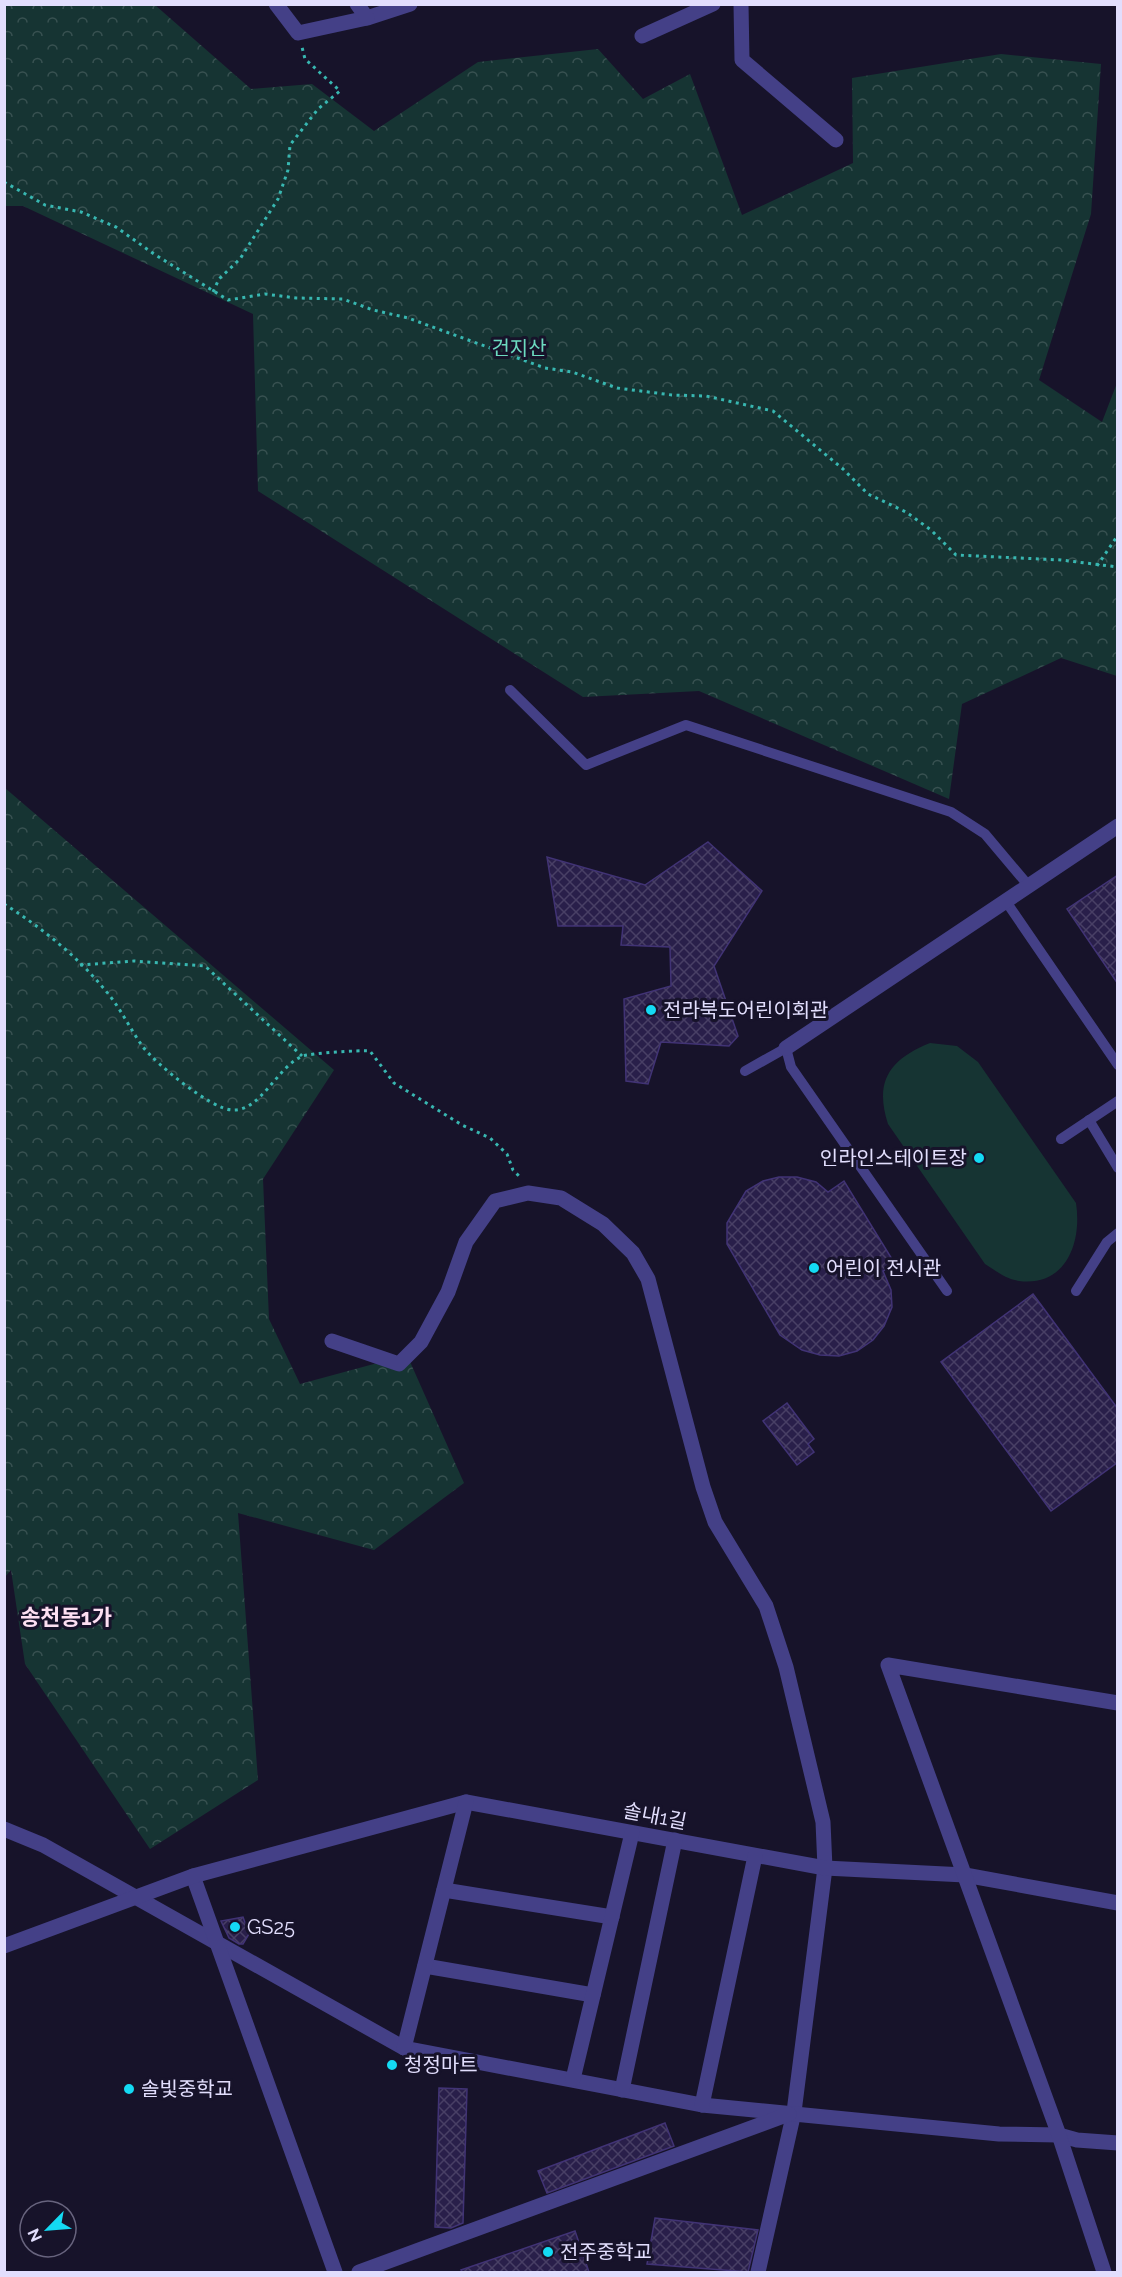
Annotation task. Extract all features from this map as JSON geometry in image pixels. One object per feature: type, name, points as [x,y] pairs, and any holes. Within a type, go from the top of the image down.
[{"type":"street","points":[[276,4],[298,33],[367,18],[410,4]]},
{"type":"street","points":[[357,4],[367,18]]},
{"type":"street","points":[[642,36],[713,4]]},
{"type":"street","points":[[741,4],[742,60],[836,140]]},
{"type":"street","points":[[786,1048],[1118,826]]},
{"type":"street","points":[[332,1341],[399,1364],[421,1342],[448,1292],[466,1242],[495,1201],[528,1193],[561,1198],[603,1224],[633,1253],[648,1279],[701,1479],[715,1522],[766,1606],[786,1667],[823,1822],[825,1868],[794,2112],[758,2272]]},
{"type":"street","points":[[1104,2272],[1059,2134],[888,1665],[1118,1703]]},
{"type":"street","points":[[404,2048],[466,1802]]},
{"type":"street","name":"솔내1길","points":[[4,1946],[193,1876],[466,1802],[825,1868],[965,1875],[1118,1903]]},
{"type":"street","points":[[4,1828],[43,1845],[404,2048],[702,2105],[794,2112],[999,2134],[1059,2134],[1077,2140],[1118,2143]]},
{"type":"street","points":[[573,2079],[632,1833]]},
{"type":"street","points":[[622,2090],[675,1840]]},
{"type":"street","points":[[702,2105],[755,1856]]},
{"type":"street","points":[[193,1876],[335,2272]]},
{"type":"street","points":[[444,1890],[612,1917]]},
{"type":"street","points":[[425,1966],[593,1995]]},
{"type":"street","points":[[359,2272],[794,2112]]},
{"type":"lane","points":[[510,690],[586,765],[686,725],[951,812],[985,834],[1028,885]]},
{"type":"lane","points":[[1005,900],[1118,1065]]},
{"type":"lane","points":[[745,1071],[786,1048],[791,1067],[947,1291]]},
{"type":"lane","points":[[1060,1139],[1118,1101]]},
{"type":"lane","points":[[1089,1120],[1118,1168]]},
{"type":"lane","points":[[1076,1291],[1107,1242],[1118,1233]]},
{"type":"path","points":[[213,292],[219,279],[240,259],[278,199],[288,170],[290,145],[318,109],[340,91],[305,59],[298,33]]},
{"type":"path","points":[[4,182],[45,205],[81,212],[116,227],[228,300],[265,294],[343,300],[408,318],[545,368],[572,372],[617,388],[706,396],[773,411],[843,469],[868,494],[906,512],[956,555],[1061,560],[1118,567]]},
{"type":"path","points":[[1096,566],[1118,535]]},
{"type":"path","points":[[4,904],[60,946],[106,991],[145,1049],[193,1090],[216,1105],[233,1110],[248,1105],[261,1096],[302,1056],[360,1049],[370,1051],[394,1083],[462,1125],[490,1138],[507,1154],[513,1170],[540,1195]]},
{"type":"path","points":[[80,965],[134,961],[206,966],[302,1056]]},
{"type":"green space","name":"건지산","points":[[5,4],[155,5],[251,89],[312,84],[374,131],[478,62],[598,49],[643,99],[690,74],[742,215],[853,163],[852,78],[1001,54],[1101,64],[1091,214],[1039,380],[1102,422],[1117,383],[1117,676],[1061,658],[962,704],[949,799],[699,691],[583,697],[258,491],[253,314],[23,206],[5,206]]},
{"type":"green space","points":[[5,788],[334,1070],[263,1179],[269,1319],[300,1384],[407,1355],[464,1483],[374,1550],[238,1513],[258,1780],[150,1849],[25,1664],[11,1570],[5,1577]]},
{"type":"green space","name":"인라인스테이트장","points":[[930,1043],[957,1046],[978,1062],[1076,1203],[1077,1218],[1073,1246],[1060,1269],[1049,1277],[1035,1281],[1014,1280],[985,1264],[888,1124],[883,1095],[889,1073],[905,1056]]},
{"type":"building","points":[[708,842],[762,891],[714,966],[738,1036],[729,1046],[661,1042],[648,1084],[626,1081],[624,999],[671,986],[670,947],[621,945],[623,926],[558,926],[547,857],[645,885]]},
{"type":"building","points":[[1118,875],[1118,984],[1067,909]]},
{"type":"building","name":"어린이 전시관","points":[[779,1177],[797,1177],[816,1182],[828,1192],[844,1181],[895,1264],[883,1271],[891,1290],[892,1307],[884,1326],[873,1340],[857,1351],[839,1356],[820,1355],[802,1350],[780,1335],[727,1244],[727,1223],[746,1191],[763,1181]]},
{"type":"building","points":[[1033,1294],[1118,1409],[1118,1462],[1051,1511],[941,1362]]},
{"type":"building","points":[[787,1403],[814,1439],[808,1444],[814,1452],[797,1465],[763,1421]]},
{"type":"building","name":"GS25","points":[[243,1917],[249,1934],[243,1944],[239,1944],[229,1938],[221,1921]]},
{"type":"building","points":[[439,2088],[467,2089],[463,2223],[451,2228],[435,2227]]},
{"type":"building","points":[[665,2123],[674,2146],[547,2193],[538,2171]]},
{"type":"building","points":[[655,2218],[758,2230],[748,2272],[647,2264]]},
{"type":"building","name":"전주중학교","points":[[575,2231],[589,2272],[462,2272],[461,2270]]},
{"type":"place","name":"전라북도어린이회관","points":[[651,1010]]},
{"type":"place","name":"인라인스테이트장","points":[[979,1158]]},
{"type":"place","name":"어린이 전시관","points":[[814,1268]]},
{"type":"place","name":"GS25","points":[[235,1927]]},
{"type":"place","name":"청정마트","points":[[392,2065]]},
{"type":"place","name":"솔빛중학교","points":[[129,2089]]},
{"type":"place","name":"전주중학교","points":[[548,2252]]},
{"type":"district","name":"송천동1가","points":[[66,1617]]}]
